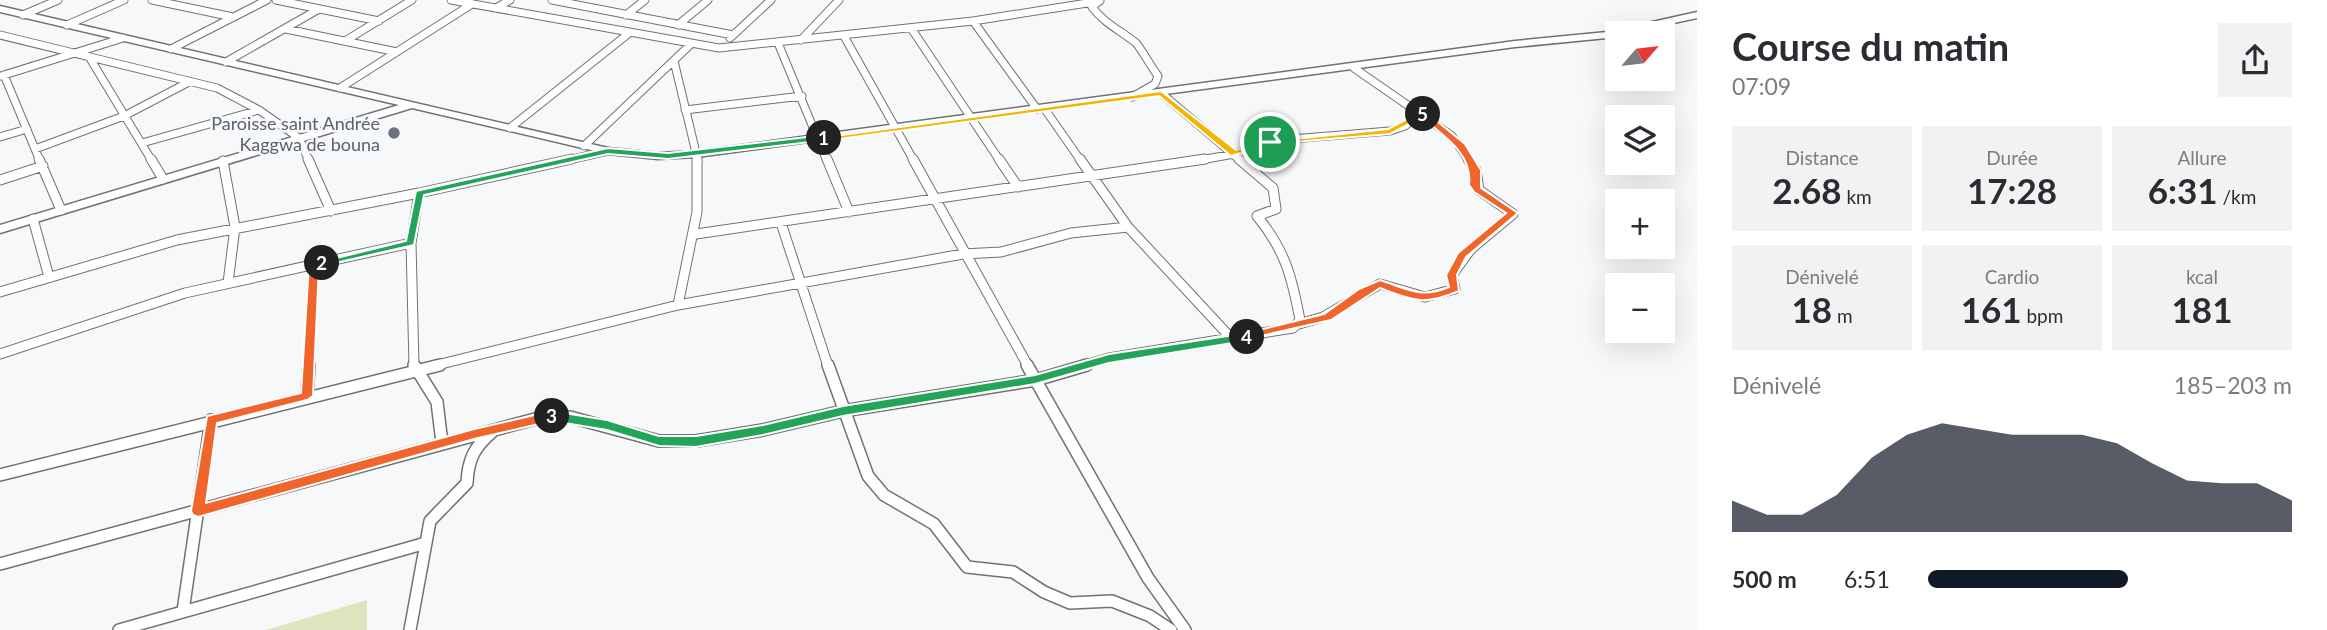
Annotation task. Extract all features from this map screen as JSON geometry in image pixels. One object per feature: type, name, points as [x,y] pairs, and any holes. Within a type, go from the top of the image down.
[{"type":"street","points":[[23,15],[58,0]]},
{"type":"street","points":[[67,25],[124,0]]},
{"type":"street","points":[[152,0],[233,17]]},
{"type":"street","points":[[184,7],[198,0]]},
{"type":"street","points":[[171,49],[267,0]]},
{"type":"street","points":[[276,0],[379,20]]},
{"type":"street","points":[[345,41],[412,0]]},
{"type":"street","points":[[451,0],[690,46],[719,48],[911,29],[1102,1]]},
{"type":"street","points":[[496,8],[510,0]]},
{"type":"street","points":[[552,0],[733,35]]},
{"type":"street","points":[[626,15],[645,0]]},
{"type":"street","points":[[678,25],[708,0]]},
{"type":"street","points":[[719,48],[771,0]]},
{"type":"street","points":[[801,40],[839,0]]},
{"type":"street","points":[[1102,1],[1092,7],[1097,16],[1138,46],[1143,58],[1158,76],[1157,82],[1131,98]]},
{"type":"street","points":[[340,88],[472,4]]},
{"type":"street","points":[[0,9],[584,146],[645,156],[697,154],[819,139],[1515,44],[1600,36],[1697,15]]},
{"type":"street","points":[[226,62],[319,9]]},
{"type":"street","points":[[973,21],[1095,177],[1128,227],[1232,339]]},
{"type":"street","points":[[286,29],[397,52]]},
{"type":"street","points":[[911,29],[1018,187]]},
{"type":"street","points":[[510,128],[628,34]]},
{"type":"street","points":[[844,36],[962,254],[1148,578],[1185,630]]},
{"type":"street","points":[[2,38],[217,88],[259,110],[299,138],[331,211]]},
{"type":"street","points":[[61,210],[2,76],[80,54],[123,38]]},
{"type":"street","points":[[778,43],[849,212]]},
{"type":"street","points":[[584,146],[690,46]]},
{"type":"street","points":[[92,60],[163,179]]},
{"type":"street","points":[[674,61],[697,154],[696,234],[678,304]]},
{"type":"street","points":[[0,564],[442,443],[557,415],[607,425],[659,441],[696,442],[843,411],[1035,380],[1109,358],[1278,331],[1327,317],[1363,292],[1380,284],[1411,295],[1432,298],[1455,289],[1452,275],[1462,255],[1480,243],[1494,226],[1512,216],[1509,209],[1474,185],[1476,170],[1462,146],[1421,113],[1354,68]]},
{"type":"street","points":[[35,149],[124,116],[187,83]]},
{"type":"street","points":[[1161,93],[1274,191],[1276,209],[1257,216],[1278,242],[1297,299],[1299,324]]},
{"type":"street","points":[[685,110],[802,96]]},
{"type":"street","points":[[0,229],[409,105]]},
{"type":"street","points":[[142,143],[259,110]]},
{"type":"street","points":[[696,234],[1095,177],[1234,154],[1279,140],[1390,131],[1405,126],[1421,113]]},
{"type":"street","points":[[0,137],[27,129]]},
{"type":"street","points":[[0,292],[140,250],[235,227],[331,211],[608,151]]},
{"type":"street","points":[[223,161],[235,227],[228,283]]},
{"type":"street","points":[[0,180],[43,166]]},
{"type":"street","points":[[419,193],[411,243],[414,369],[437,402],[442,443]]},
{"type":"street","points":[[33,219],[49,277]]},
{"type":"street","points":[[781,223],[799,285],[843,411],[875,487],[934,524],[967,567],[1013,572],[1044,592],[1070,603],[1107,600],[1123,604],[1171,630]]},
{"type":"street","points":[[0,475],[678,304],[799,285],[962,254],[1000,252],[1071,233],[1128,227]]},
{"type":"street","points":[[0,354],[152,302],[411,243]]},
{"type":"street","points":[[307,396],[314,264]]},
{"type":"street","points":[[183,611],[211,420]]},
{"type":"street","points":[[411,630],[418,574],[430,521],[467,483],[468,464],[477,444],[495,429]]},
{"type":"street","points":[[119,630],[426,543]]},
{"type":"green space","points":[[367,600],[367,630],[266,630]]},
{"type":"place","name":"Paroisse saint Andrée Kaggwa de bouna","points":[[394,133]]},
{"type":"route","points":[[1161,93],[1234,154],[1270,142],[1293,138],[1382,133],[1405,126],[1421,113],[1462,146],[1476,170],[1474,185],[1478,190],[1509,209],[1513,215],[1494,226],[1480,243],[1462,255],[1452,275],[1455,289],[1432,298],[1411,295],[1380,284],[1363,292],[1339,311],[1293,328],[1109,358],[1035,380],[843,411],[696,442],[666,442],[607,425],[557,415],[547,416],[198,511],[211,420],[307,396],[314,264],[411,243],[419,193],[608,151],[645,156],[697,154],[1161,93]]}]
